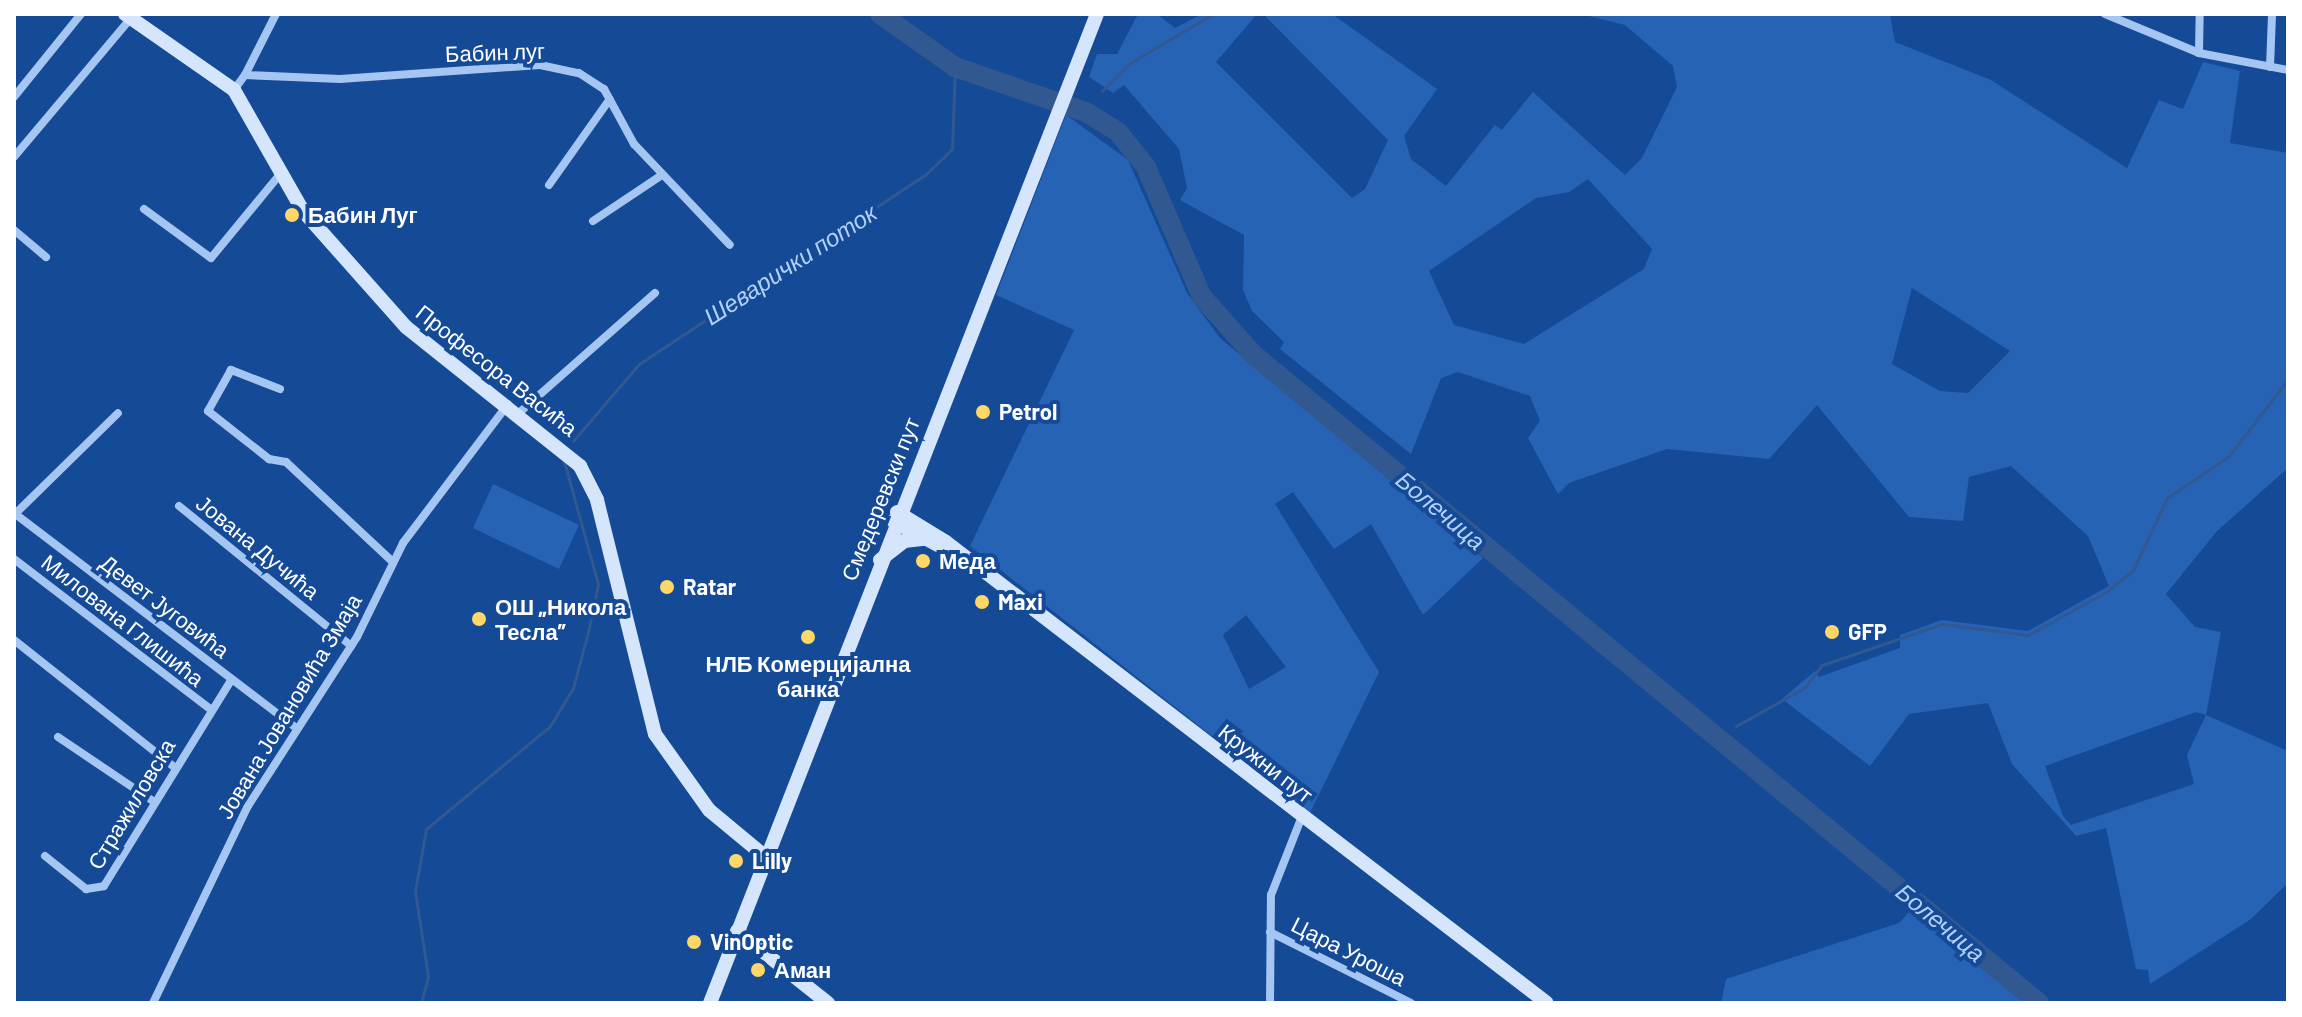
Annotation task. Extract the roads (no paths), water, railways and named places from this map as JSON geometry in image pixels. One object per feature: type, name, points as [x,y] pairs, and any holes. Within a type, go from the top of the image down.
[{"type":"main road","name":"Смедеревски пут","points":[[710,1003],[907,486],[1097,14]]},
{"type":"main road","name":"Професора Васића","points":[[128,16],[234,90],[321,234],[406,327],[514,408],[574,460],[592,489],[635,670],[667,756],[709,810],[767,858]]},
{"type":"main road","points":[[877,563],[904,541],[925,532],[907,486]]},
{"type":"main road","name":"Кружни пут","points":[[895,517],[925,532],[960,556],[1301,819],[1547,1003]]},
{"type":"main road","points":[[737,931],[828,1003]]},
{"type":"street","points":[[14,97],[81,14]]},
{"type":"street","points":[[234,90],[276,14]]},
{"type":"street","points":[[2105,14],[2122,18],[2199,53],[2288,70]]},
{"type":"street","points":[[2199,53],[2200,14]]},
{"type":"street","points":[[2270,67],[2272,14]]},
{"type":"street","points":[[14,157],[128,16]]},
{"type":"street","name":"Бабин луг","points":[[245,75],[353,78],[540,65],[595,79],[610,99],[626,133],[730,245]]},
{"type":"street","points":[[549,185],[610,99]]},
{"type":"street","points":[[144,209],[211,258],[282,171]]},
{"type":"street","points":[[593,221],[662,175]]},
{"type":"street","points":[[14,230],[46,257]]},
{"type":"street","name":"Јована Јовановића Змаја","points":[[153,1003],[295,727],[351,646],[393,562],[448,477],[514,408],[655,293]]},
{"type":"street","points":[[280,389],[231,370],[208,411],[269,459],[286,462],[393,562]]},
{"type":"street","points":[[14,514],[118,413]]},
{"type":"street","name":"Јована Дучића","points":[[179,506],[351,646]]},
{"type":"street","name":"Девет Југовића","points":[[14,514],[295,727]]},
{"type":"street","name":"Милована Глишића","points":[[14,559],[210,709]]},
{"type":"street","points":[[14,640],[173,766]]},
{"type":"street","name":"Стражиловска","points":[[45,856],[98,891],[173,766],[231,680]]},
{"type":"street","points":[[58,737],[153,801]]},
{"type":"street","points":[[1270,1003],[1270,932],[1275,877],[1301,819]]},
{"type":"street","name":"Цара Уроша","points":[[1270,932],[1411,1003]]},
{"type":"waterway","name":"Болечица","points":[[880,14],[955,67],[1086,112],[1118,132],[1146,167],[1202,297],[1254,355],[2039,1003]]},
{"type":"waterway","points":[[1102,91],[1130,63],[1213,14]]},
{"type":"waterway","name":"Шеварички поток","points":[[573,441],[639,364],[925,175],[952,149],[955,67]]},
{"type":"waterway","points":[[1086,112],[1091,105]]},
{"type":"waterway","points":[[1736,726],[1804,688],[1822,665],[1942,624],[2028,635],[2106,592],[2133,570],[2167,498],[2229,456],[2288,379]]},
{"type":"waterway","name":"Шеварички поток","points":[[421,1003],[428,976],[415,891],[426,829],[550,726],[573,688],[588,632],[598,584],[563,458]]},
{"type":"place","name":"Бабин Луг","points":[[292,215]]},
{"type":"place","name":"Petrol","points":[[983,412]]},
{"type":"place","name":"Меда","points":[[923,561]]},
{"type":"place","name":"Ratar","points":[[667,587]]},
{"type":"place","name":"Maxi","points":[[982,602]]},
{"type":"place","name":"ОШ „Никола Тесла”","points":[[479,619]]},
{"type":"place","name":"GFP","points":[[1832,632]]},
{"type":"place","name":"НЛБ Комерцијална банка","points":[[808,637]]},
{"type":"place","name":"Lilly","points":[[736,861]]},
{"type":"place","name":"VinOptic","points":[[694,942]]},
{"type":"place","name":"Аман","points":[[758,970]]}]
